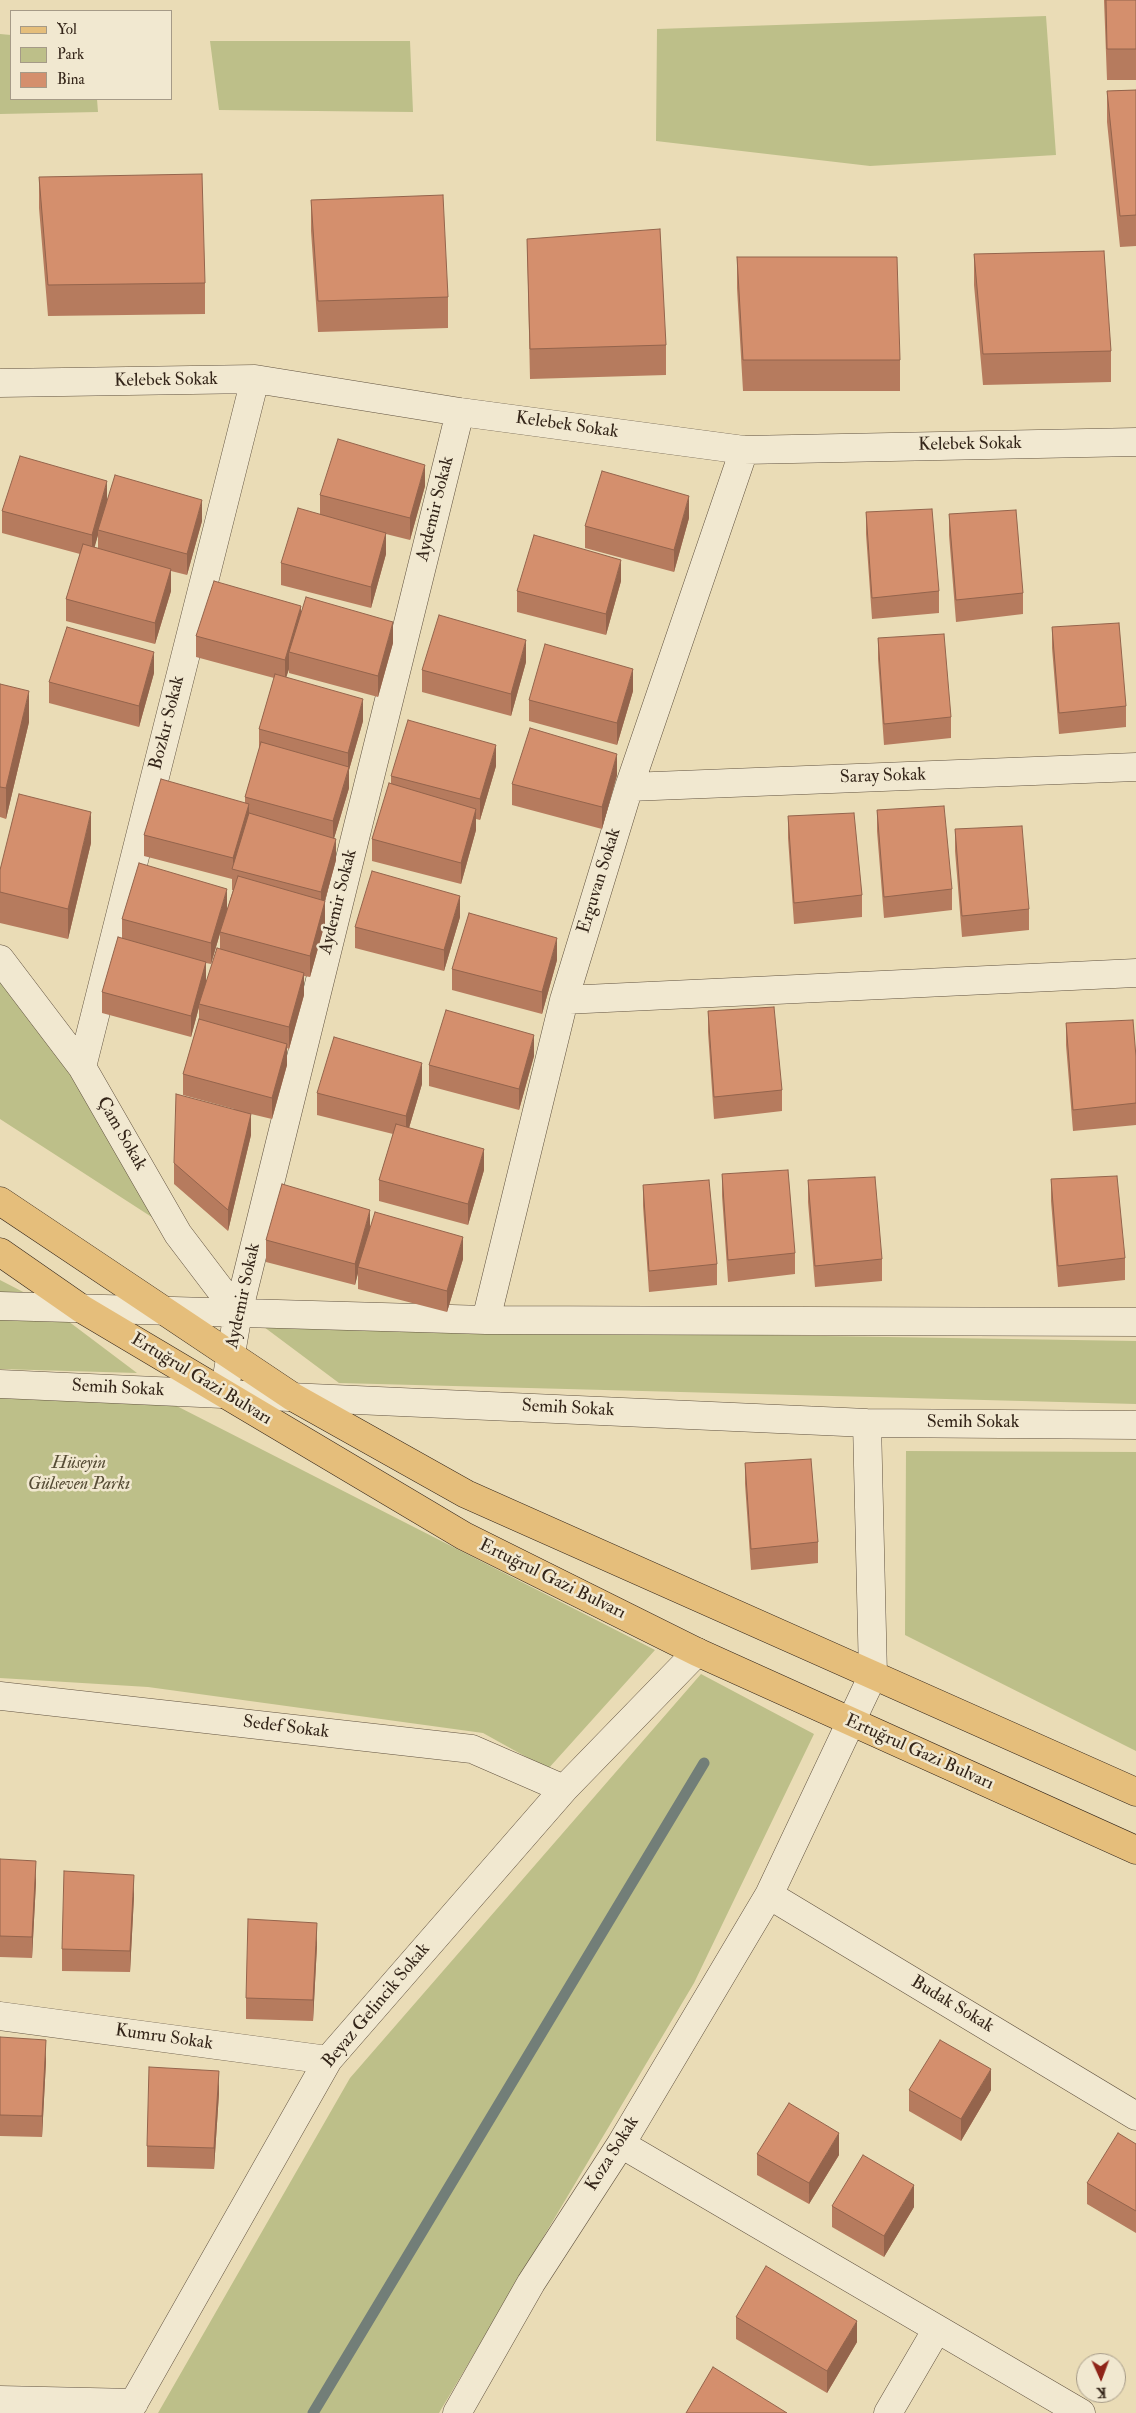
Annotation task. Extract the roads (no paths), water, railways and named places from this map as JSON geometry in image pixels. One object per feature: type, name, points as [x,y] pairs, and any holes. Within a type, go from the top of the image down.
[{"type":"main road","name":"Ertuğrul Gazi Bulvarı","points":[[0,1201],[293,1397],[466,1494],[1136,1792]]},
{"type":"main road","name":"Ertuğrul Gazi Bulvarı","points":[[0,1252],[82,1308],[464,1536],[697,1652],[1136,1850]]},
{"type":"street","name":"Kelebek Sokak","points":[[0,383],[255,379],[460,412],[744,450],[1136,442]]},
{"type":"street","name":"Bozkır Sokak","points":[[82,1068],[255,379]]},
{"type":"street","name":"Aydemir Sokak","points":[[224,1394],[238,1313],[460,412]]},
{"type":"street","name":"Erguvan Sokak","points":[[486,1320],[564,1000],[629,787],[744,450]]},
{"type":"street","name":"Saray Sokak","points":[[629,787],[1136,767]]},
{"type":"street","name":"Çam Sokak","points":[[0,958],[82,1068],[178,1234],[238,1313]]},
{"type":"street","points":[[564,1000],[1136,973]]},
{"type":"street","points":[[0,1306],[486,1320],[1136,1322]]},
{"type":"street","name":"Semih Sokak","points":[[0,1384],[867,1423],[1136,1425]]},
{"type":"street","points":[[867,1423],[873,1675]]},
{"type":"street","name":"Beyaz Gelincik Sokak","points":[[131,2408],[328,2060],[564,1789],[697,1652]]},
{"type":"street","name":"Koza Sokak","points":[[457,2413],[531,2283],[621,2144],[769,1895],[852,1723],[873,1675]]},
{"type":"street","name":"Sedef Sokak","points":[[0,1696],[472,1750],[564,1789]]},
{"type":"street","name":"Budak Sokak","points":[[769,1895],[1136,2116]]},
{"type":"street","name":"Kumru Sokak","points":[[0,2016],[328,2060]]},
{"type":"street","points":[[621,2144],[1081,2413]]},
{"type":"street","points":[[888,2413],[937,2328]]},
{"type":"street","points":[[0,2400],[131,2408]]},
{"type":"waterway","points":[[313,2413],[704,1763]]},
{"type":"park label","name":"Hüseyin Gülseven Parkı","points":[[79,1474]]}]
